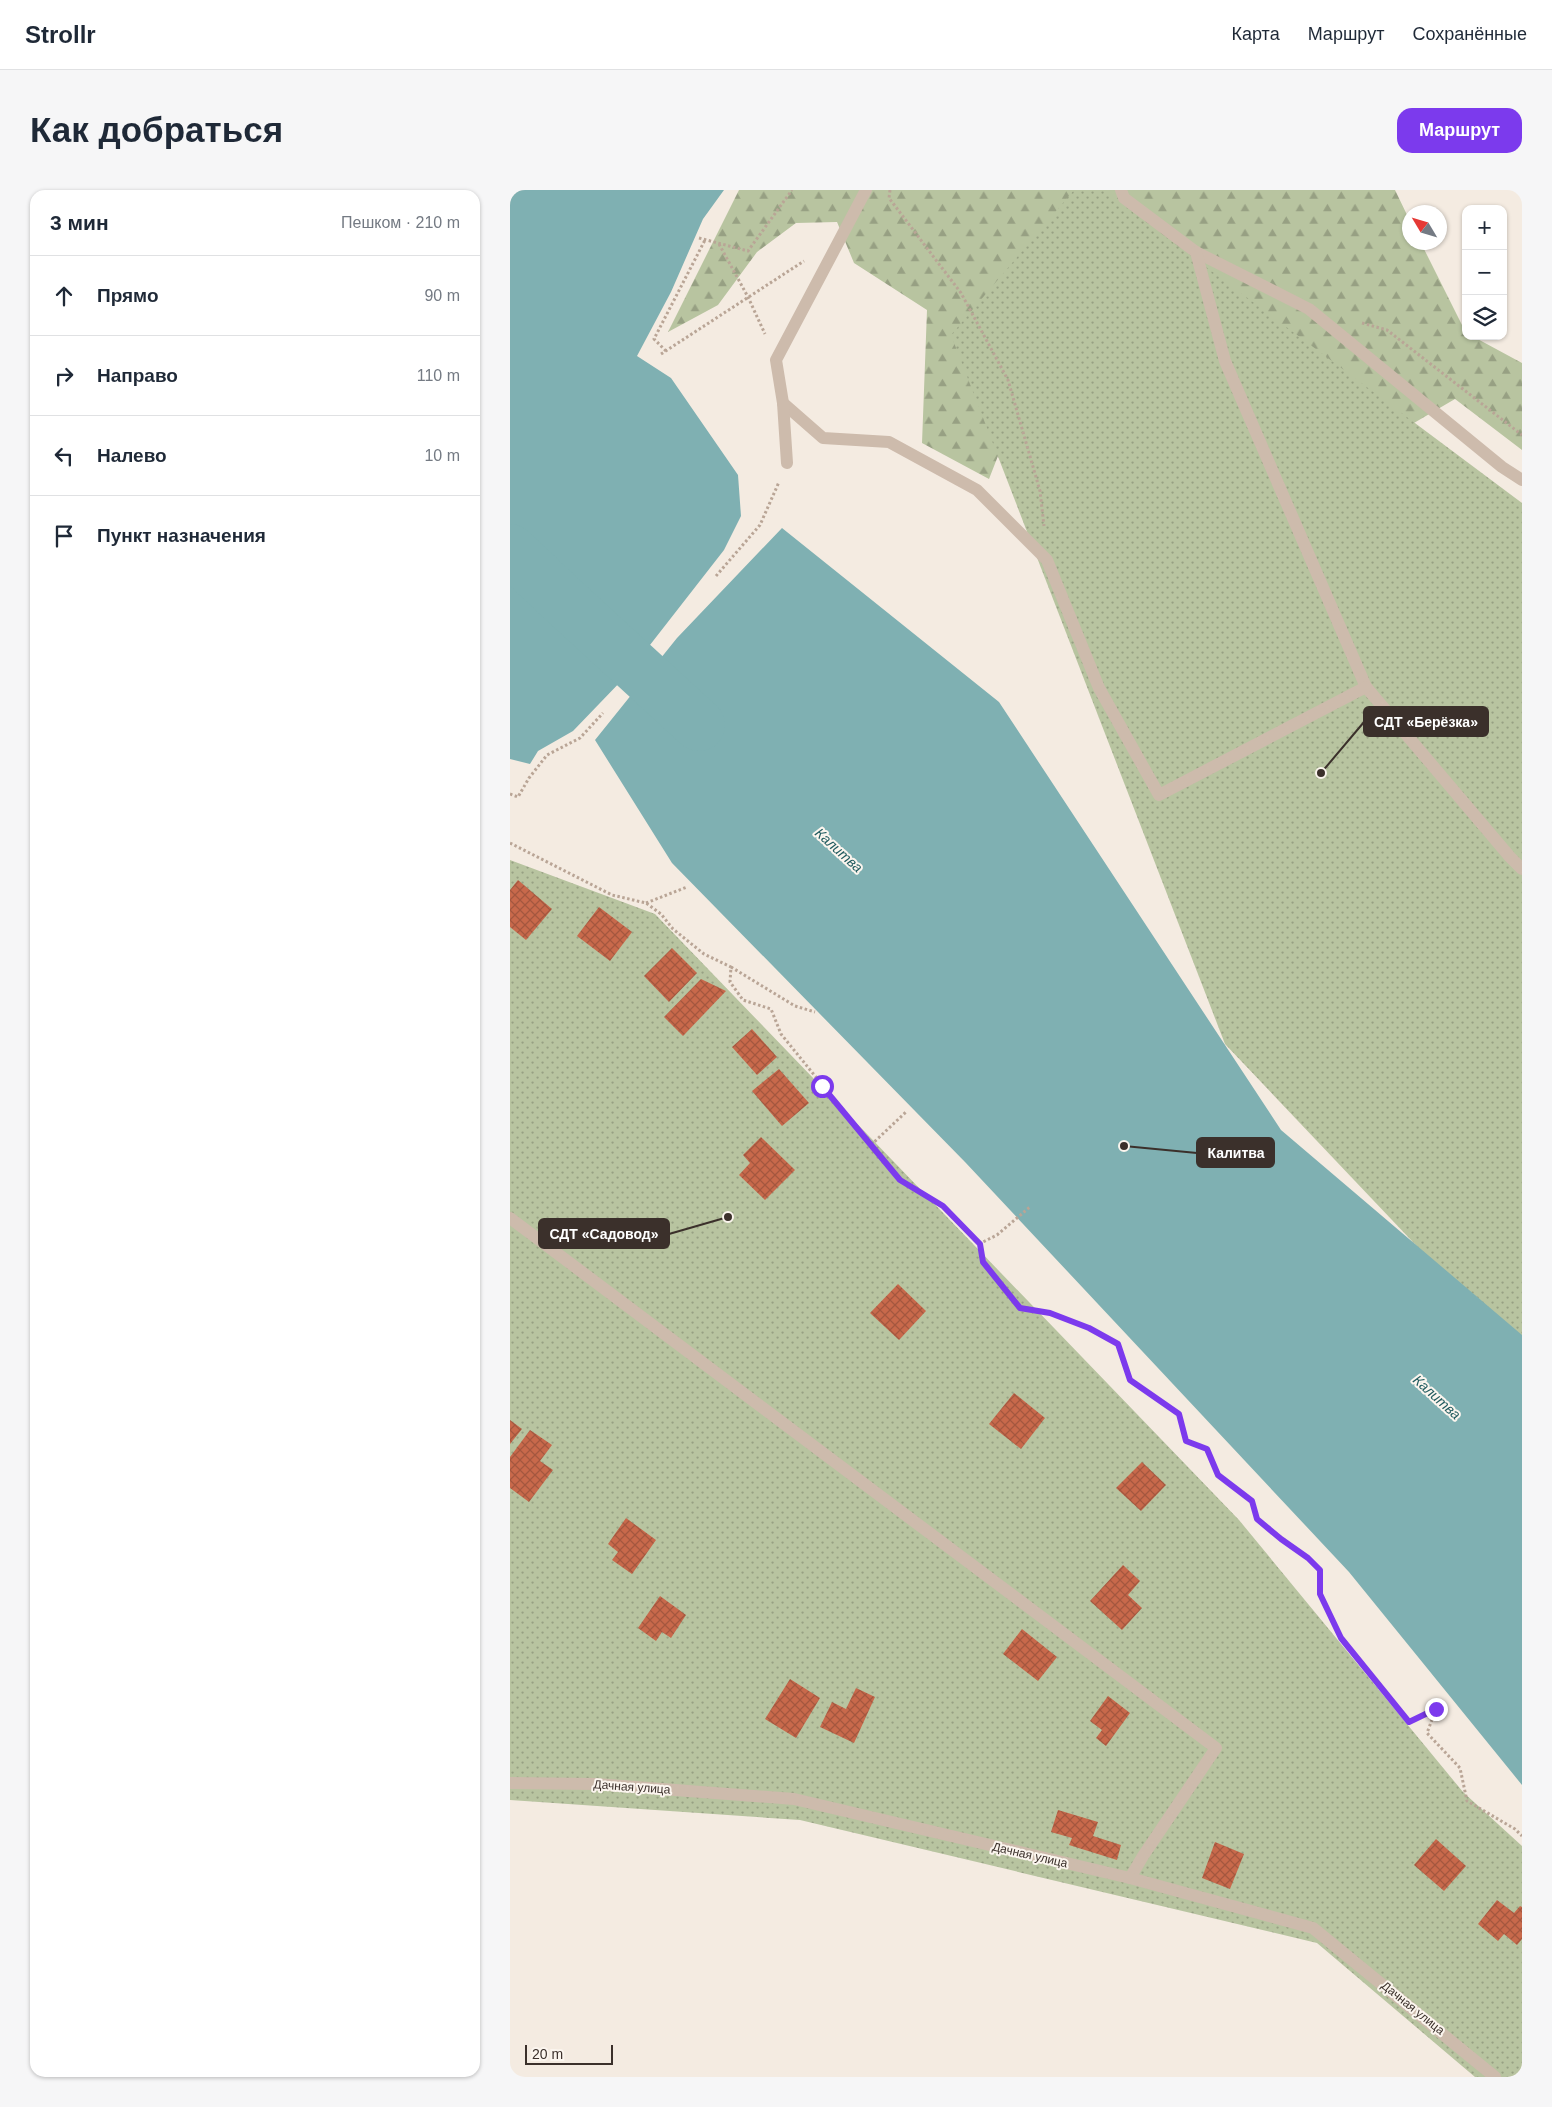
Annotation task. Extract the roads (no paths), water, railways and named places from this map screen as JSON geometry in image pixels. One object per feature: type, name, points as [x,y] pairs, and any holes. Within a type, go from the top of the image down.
[{"type":"street","points":[[787,463],[783,404],[776,360],[866,190]]},
{"type":"street","points":[[1121,190],[1124,198],[1196,252],[1309,309],[1502,466],[1522,480]]},
{"type":"street","points":[[1196,252],[1225,361],[1366,687],[1522,869]]},
{"type":"street","points":[[783,404],[823,438],[889,442],[977,490],[1048,560],[1099,688],[1159,795],[1366,687]]},
{"type":"street","points":[[510,1218],[1216,1748],[1130,1878]]},
{"type":"street","name":"Дачная улица","points":[[510,1782],[596,1784],[794,1799],[1130,1878],[1313,1928],[1495,2077]]},
{"type":"water","points":[[510,190],[724,190],[703,219],[671,292],[637,356],[671,378],[738,475],[741,516],[724,550],[625,677],[573,731],[538,751],[530,764],[510,759]]},
{"type":"water","name":"Калитва","points":[[782,528],[999,702],[1281,1130],[1522,1335],[1522,1785],[1349,1572],[965,1162],[672,863],[595,740],[677,638]]},
{"type":"waterway","name":"Калитва","points":[[510,550],[699,725]]},
{"type":"place","name":"СДТ «Берёзка»","points":[[1321,773]]},
{"type":"place","name":"Калитва","points":[[1124,1146]]},
{"type":"place","name":"СДТ «Садовод»","points":[[728,1217]]}]
